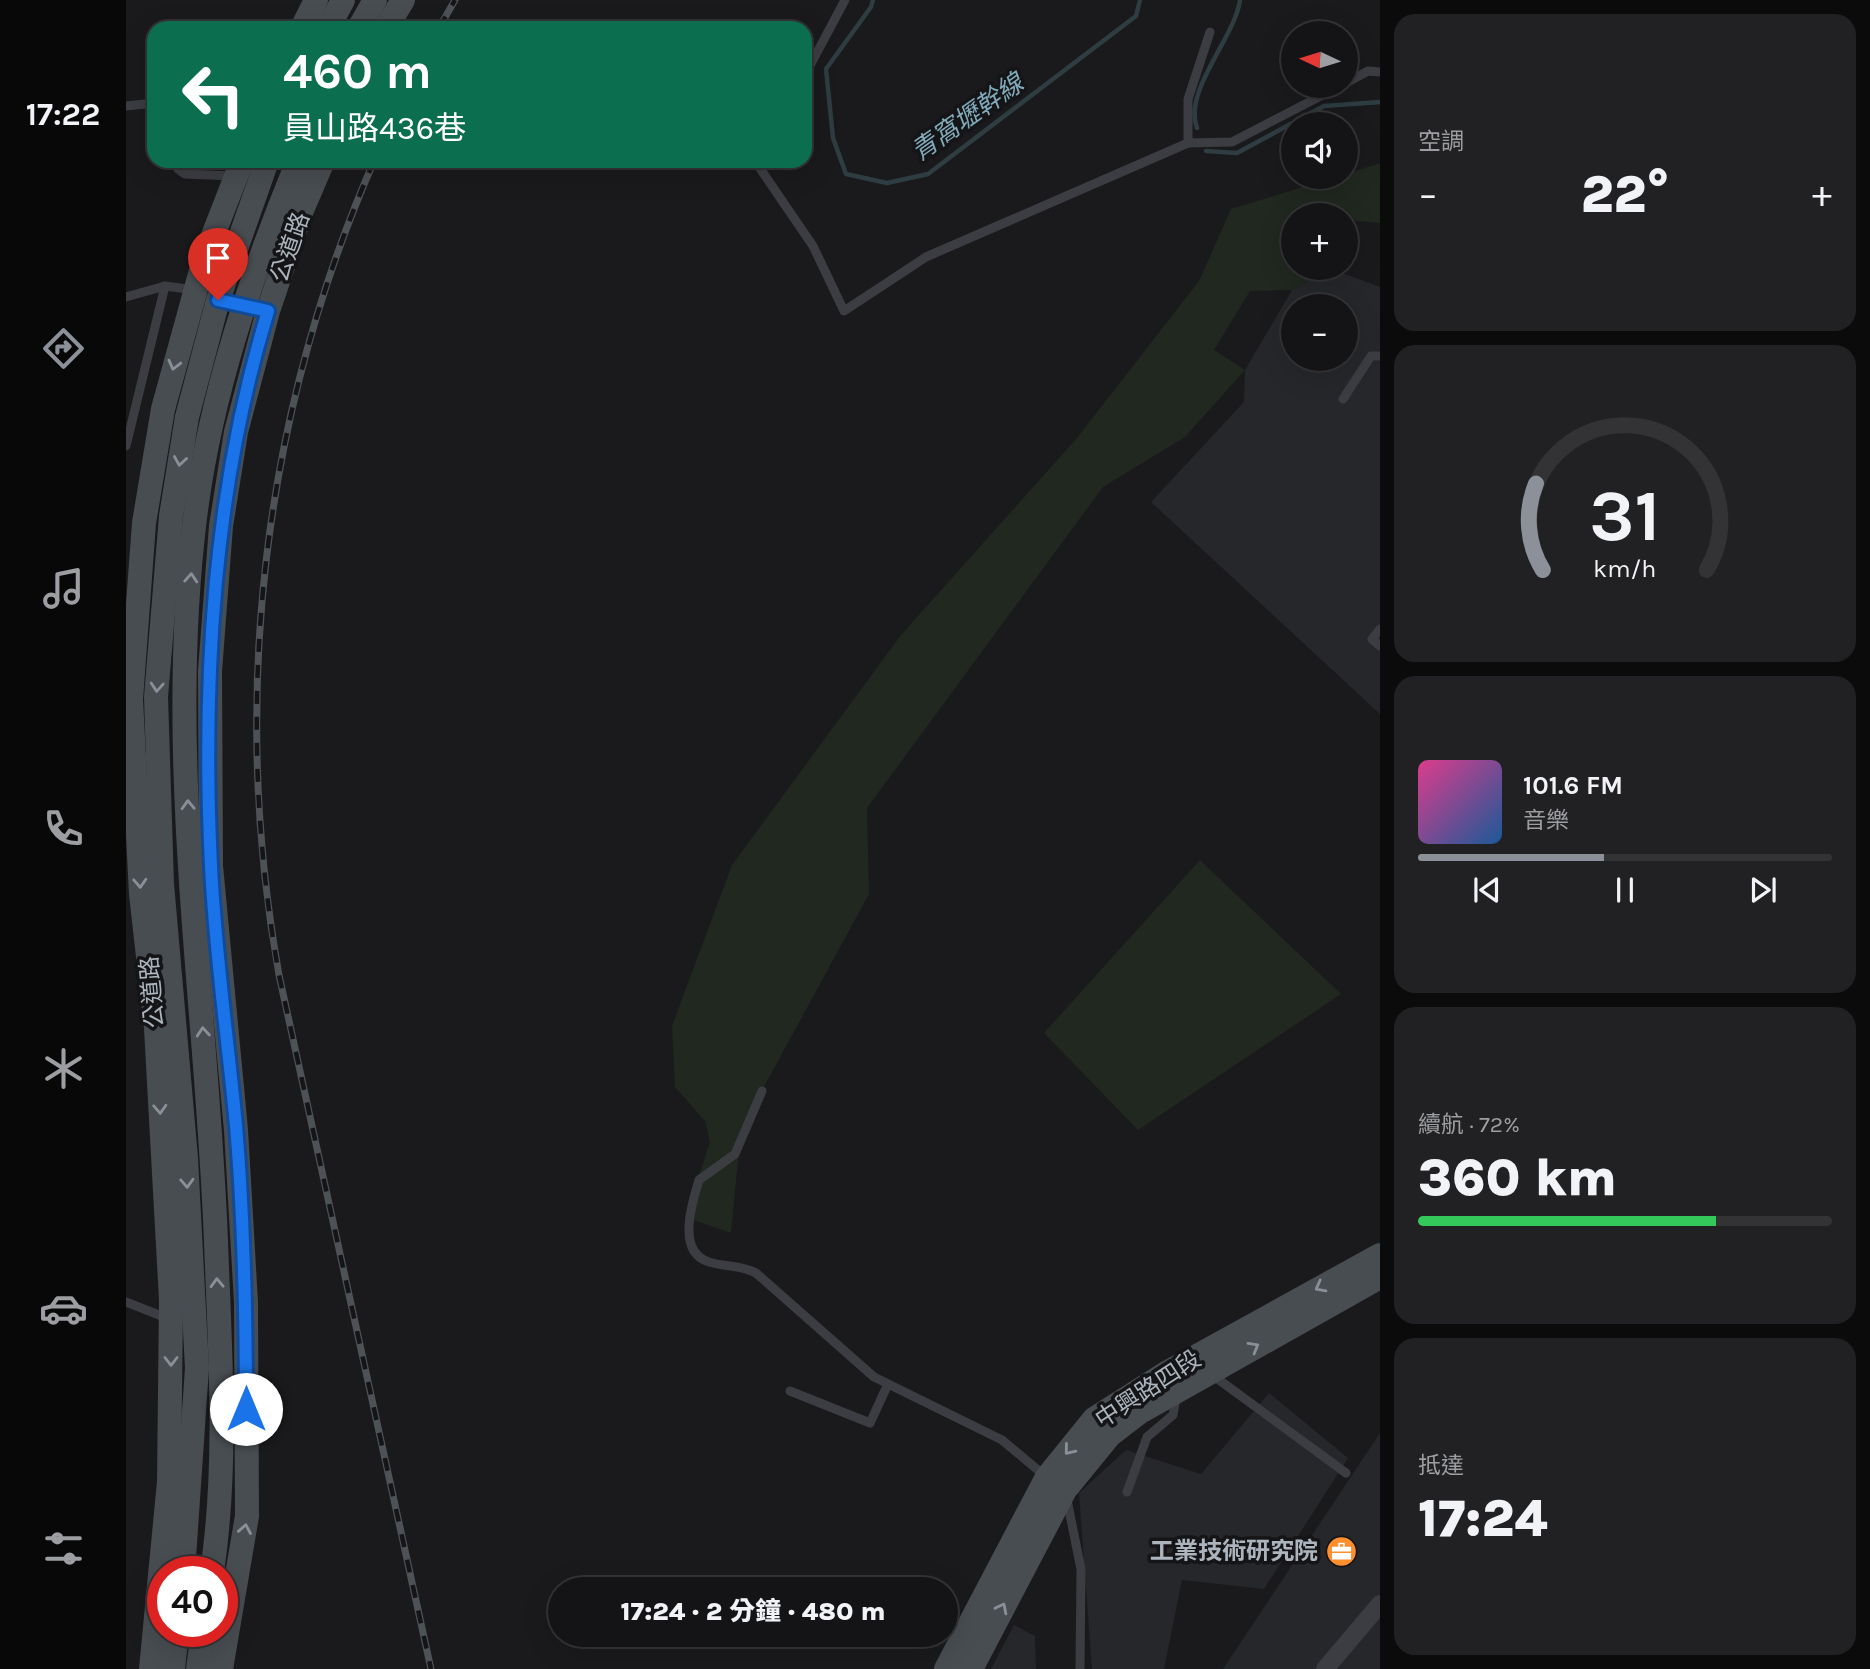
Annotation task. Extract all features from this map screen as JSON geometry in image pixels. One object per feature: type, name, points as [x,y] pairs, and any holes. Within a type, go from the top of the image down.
[{"type":"street","points":[[363,21],[375,0]]},
{"type":"street","points":[[390,21],[403,0]]},
{"type":"street","points":[[312,21],[328,9]]},
{"type":"street","name":"公道路","points":[[179,1484],[197,1368],[186,1158],[162,884],[156,697],[171,516],[187,417],[218,300],[265,168]]},
{"type":"street","name":"公道路","points":[[214,1556],[220,1516],[218,1304],[212,1136],[190,870],[185,668],[195,519],[211,427],[243,305],[295,168]]},
{"type":"street","name":"公道路","points":[[221,1669],[247,1516],[246,1316],[236,1130],[211,866],[210,671],[221,526],[236,432],[302,210],[320,168]]},
{"type":"street","name":"公道路","points":[[177,1556],[179,1484],[156,1028],[141,894],[131,699],[144,523],[163,409],[195,290],[239,169]]},
{"type":"street","name":"中興路四段","points":[[1186,1374],[1380,1255]]},
{"type":"street","name":"中興路四段","points":[[946,1669],[1094,1419],[1380,1277]]},
{"type":"street","points":[[177,1556],[179,1484]]},
{"type":"street","name":"中興路四段","points":[[971,1669],[1056,1484]]},
{"type":"street","points":[[1325,1669],[1380,1604]]},
{"type":"street","name":"公道路","points":[[151,1669],[156,1647]]},
{"type":"street","points":[[173,1669],[175,1647]]},
{"type":"street","points":[[198,1669],[201,1647]]},
{"type":"lane","points":[[812,62],[845,0]]},
{"type":"lane","points":[[1188,143],[1188,99],[1210,32]]},
{"type":"lane","points":[[1358,76],[1368,71],[1380,72]]},
{"type":"lane","points":[[760,168],[813,246],[844,311],[926,257],[1188,143],[1231,142],[1317,98]]},
{"type":"lane","points":[[126,106],[147,104]]},
{"type":"lane","points":[[178,168],[185,174],[239,169]]},
{"type":"lane","points":[[126,297],[164,286],[195,290],[218,300],[272,312]]},
{"type":"lane","points":[[126,446],[164,286]]},
{"type":"lane","points":[[1343,399],[1371,356],[1380,355]]},
{"type":"lane","points":[[1380,629],[1372,639],[1380,646]]},
{"type":"lane","points":[[762,1091],[734,1154],[699,1180],[688,1238],[691,1249],[707,1262],[756,1273],[874,1377],[1002,1440],[1056,1484],[1081,1569],[1080,1669]]},
{"type":"lane","points":[[126,1302],[171,1320]]},
{"type":"lane","points":[[1127,1492],[1147,1437],[1173,1415],[1186,1374],[1346,1472]]},
{"type":"lane","points":[[790,1391],[870,1423],[888,1384]]},
{"type":"shaded area","points":[[1380,163],[1380,223],[1358,221],[1358,203],[1281,203],[1281,280],[1309,280],[1292,290],[1250,291],[1214,350],[1245,370],[1185,437],[1103,487],[867,808],[869,894],[741,1129],[731,1233],[685,1217],[710,1142],[705,1121],[675,1087],[672,1026],[732,865],[901,635],[1077,438],[1199,281],[1231,209],[1297,189],[1358,189],[1358,170]]},
{"type":"shaded area","points":[[1358,279],[1380,287],[1380,714],[1151,502],[1244,402],[1245,370],[1281,309],[1281,371],[1358,371],[1358,294],[1290,294],[1309,280]]},
{"type":"shaded area","points":[[1200,860],[1341,994],[1138,1130],[1044,1033]]},
{"type":"shaded area","points":[[1269,1393],[1348,1458],[1264,1589],[1182,1580],[1164,1669],[1092,1669],[1079,1493],[1126,1450],[1201,1474]]},
{"type":"shaded area","name":"工業技術研究院","points":[[1380,1433],[1380,1669],[1223,1669]]},
{"type":"shaded area","points":[[1014,1625],[1035,1636],[1036,1669],[991,1669]]},
{"type":"waterway","name":"青窩壢幹線","points":[[873,0],[871,7],[826,69],[833,138],[846,174],[887,183],[928,174],[1136,16],[1140,0]]},
{"type":"waterway","name":"青窩壢幹線","points":[[1197,128],[1197,97],[1229,31],[1240,0]]},
{"type":"waterway","name":"青窩壢幹線","points":[[1206,151],[1237,153],[1324,106],[1380,102]]},
{"type":"railway","points":[[443,21],[455,0]]},
{"type":"railway","points":[[371,168],[336,258],[305,358],[282,459],[266,561],[258,664],[257,768],[264,872],[279,975],[431,1669]]},
{"type":"place","name":"工業技術研究院","points":[[1341,1551]]},
{"type":"route","points":[[218,300],[268,311],[236,432],[221,526],[210,671],[211,866],[236,1130],[246,1302],[246,1409]]}]
